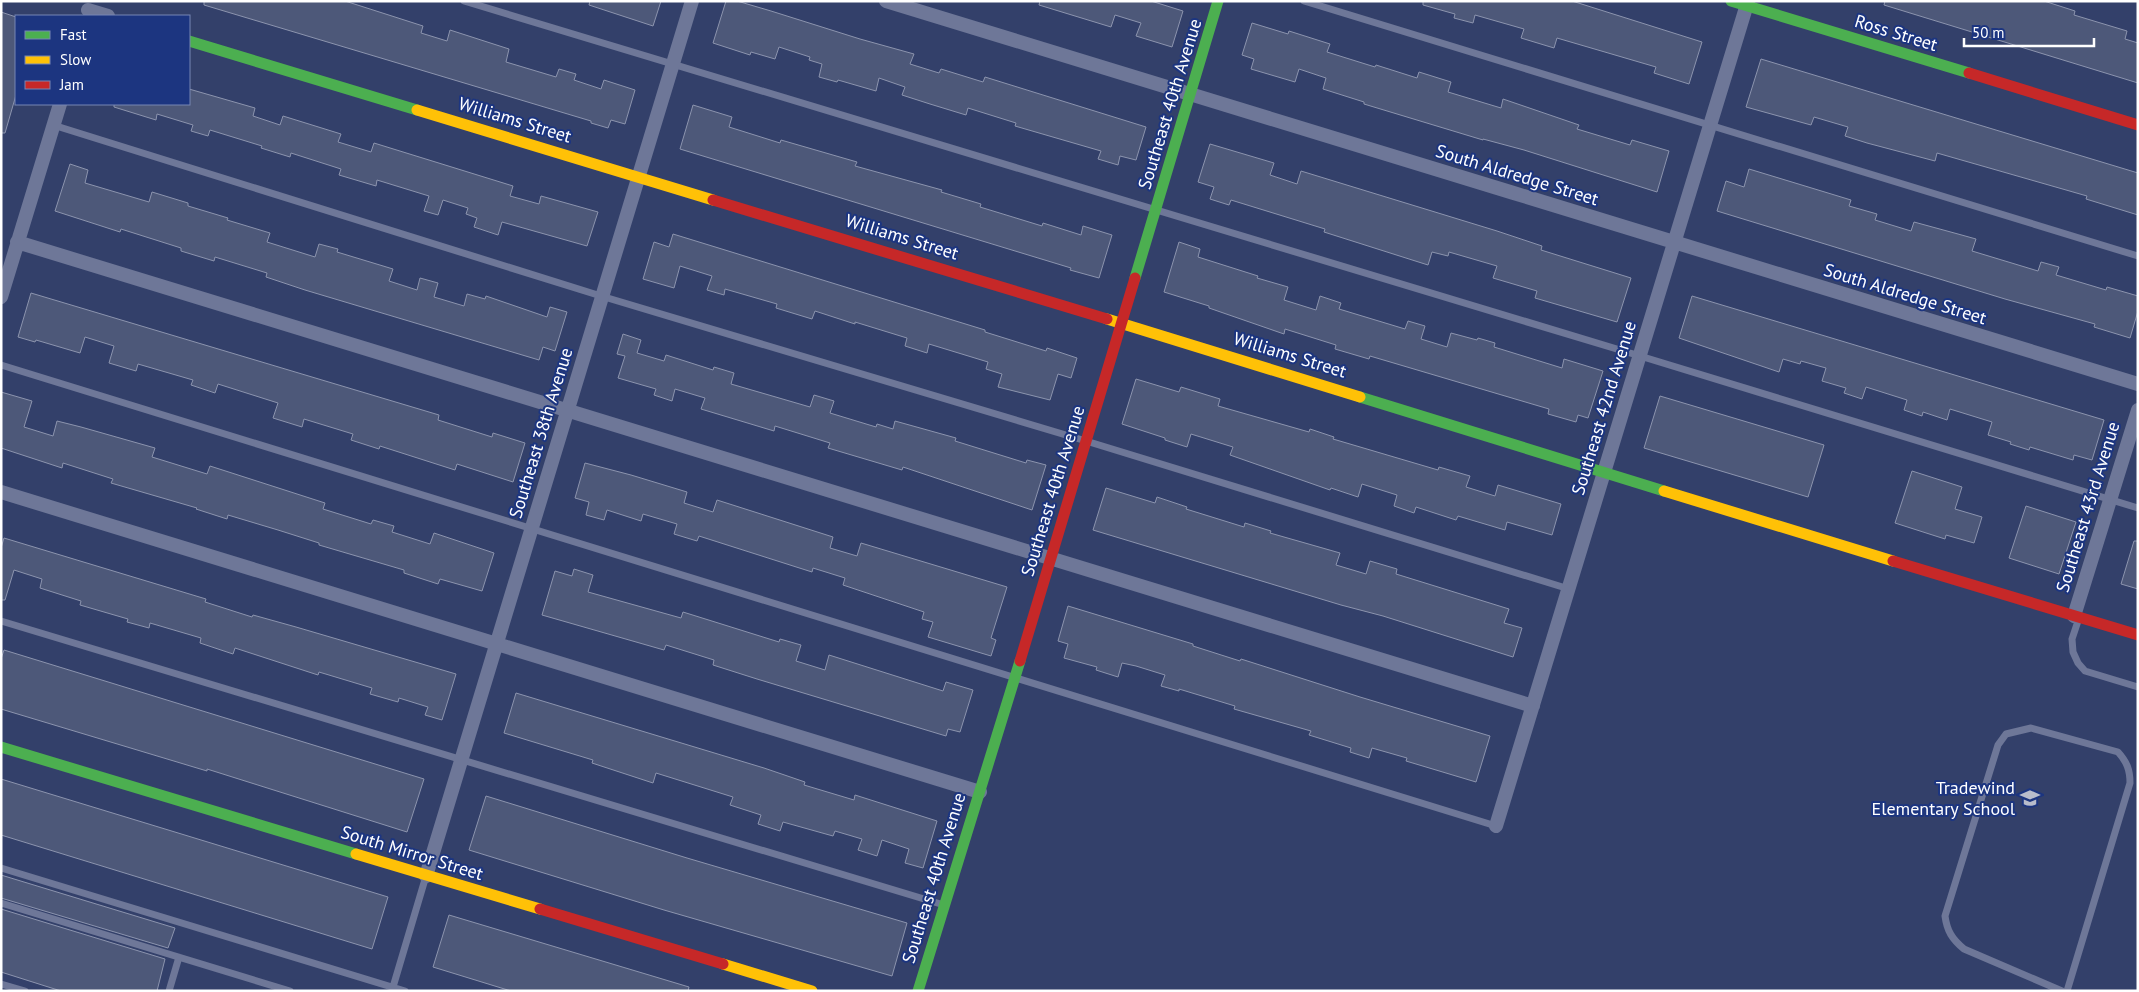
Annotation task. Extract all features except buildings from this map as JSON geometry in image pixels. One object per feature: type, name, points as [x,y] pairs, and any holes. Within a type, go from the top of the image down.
[{"type":"street","name":"Southeast 38th Avenue","points":[[426,876],[692,1]]},
{"type":"street","name":"South Aldredge Street","points":[[886,1],[1192,93],[1675,244],[2138,384]]},
{"type":"street","name":"Southeast 40th Avenue","points":[[918,991],[1051,559],[1218,1]]},
{"type":"street","name":"Ross Street","points":[[1731,1],[1748,4],[2138,125]]},
{"type":"street","name":"Southeast 42nd Avenue","points":[[1496,826],[1748,4]]},
{"type":"street","points":[[88,9],[105,15]]},
{"type":"street","name":"Williams Street","points":[[190,41],[1122,322],[1604,473],[2077,616]]},
{"type":"street","points":[[1,297],[60,105]]},
{"type":"street","points":[[17,242],[1533,706]]},
{"type":"street","name":"Southeast 43rd Avenue","points":[[2077,616],[2138,410]]},
{"type":"street","points":[[1,492],[980,792]]},
{"type":"street","points":[[2077,616],[2138,635]]},
{"type":"street","name":"South Mirror Street","points":[[1,747],[812,991]]},
{"type":"lane","points":[[464,1],[1156,209],[2138,508]]},
{"type":"lane","points":[[1304,1],[2138,256]]},
{"type":"lane","points":[[53,126],[601,296],[1086,441],[1569,589]]},
{"type":"lane","points":[[1,365],[1496,826]]},
{"type":"lane","points":[[2077,616],[2072,639],[2073,652],[2084,671],[2138,687]]},
{"type":"lane","points":[[1,621],[462,758],[944,905]]},
{"type":"lane","points":[[2062,991],[1964,949],[1953,940],[1946,928],[1945,916],[1998,745],[2006,734],[2031,728],[2118,752],[2125,760],[2130,771],[2130,783],[2067,991]]},
{"type":"lane","points":[[1,868],[405,991]]},
{"type":"lane","points":[[393,987],[426,876]]},
{"type":"lane","points":[[1,903],[290,991]]},
{"type":"lane","points":[[168,991],[179,957]]},
{"type":"lane","points":[[1,984],[25,991]]},
{"type":"traffic: fast","points":[[1135,278],[1218,1]]},
{"type":"traffic: fast","points":[[1731,1],[1969,73]]},
{"type":"traffic: fast","points":[[190,41],[417,110]]},
{"type":"traffic: fast","points":[[1360,397],[1664,491]]},
{"type":"traffic: fast","points":[[918,991],[1020,661]]},
{"type":"traffic: fast","points":[[1,747],[356,854]]},
{"type":"traffic: slow","points":[[417,110],[713,200]]},
{"type":"traffic: slow","points":[[1107,319],[1360,397]]},
{"type":"traffic: slow","points":[[1664,491],[1893,561]]},
{"type":"traffic: slow","points":[[356,854],[540,909]]},
{"type":"traffic: slow","points":[[723,964],[812,991]]},
{"type":"traffic: jam","points":[[1969,73],[2138,125]]},
{"type":"traffic: jam","points":[[713,200],[1107,319]]},
{"type":"traffic: jam","points":[[1020,661],[1135,278]]},
{"type":"traffic: jam","points":[[1893,561],[2138,635]]},
{"type":"traffic: jam","points":[[540,909],[723,964]]},
{"type":"place","name":"Tradewind Elementary School","points":[[2030,798]]}]
